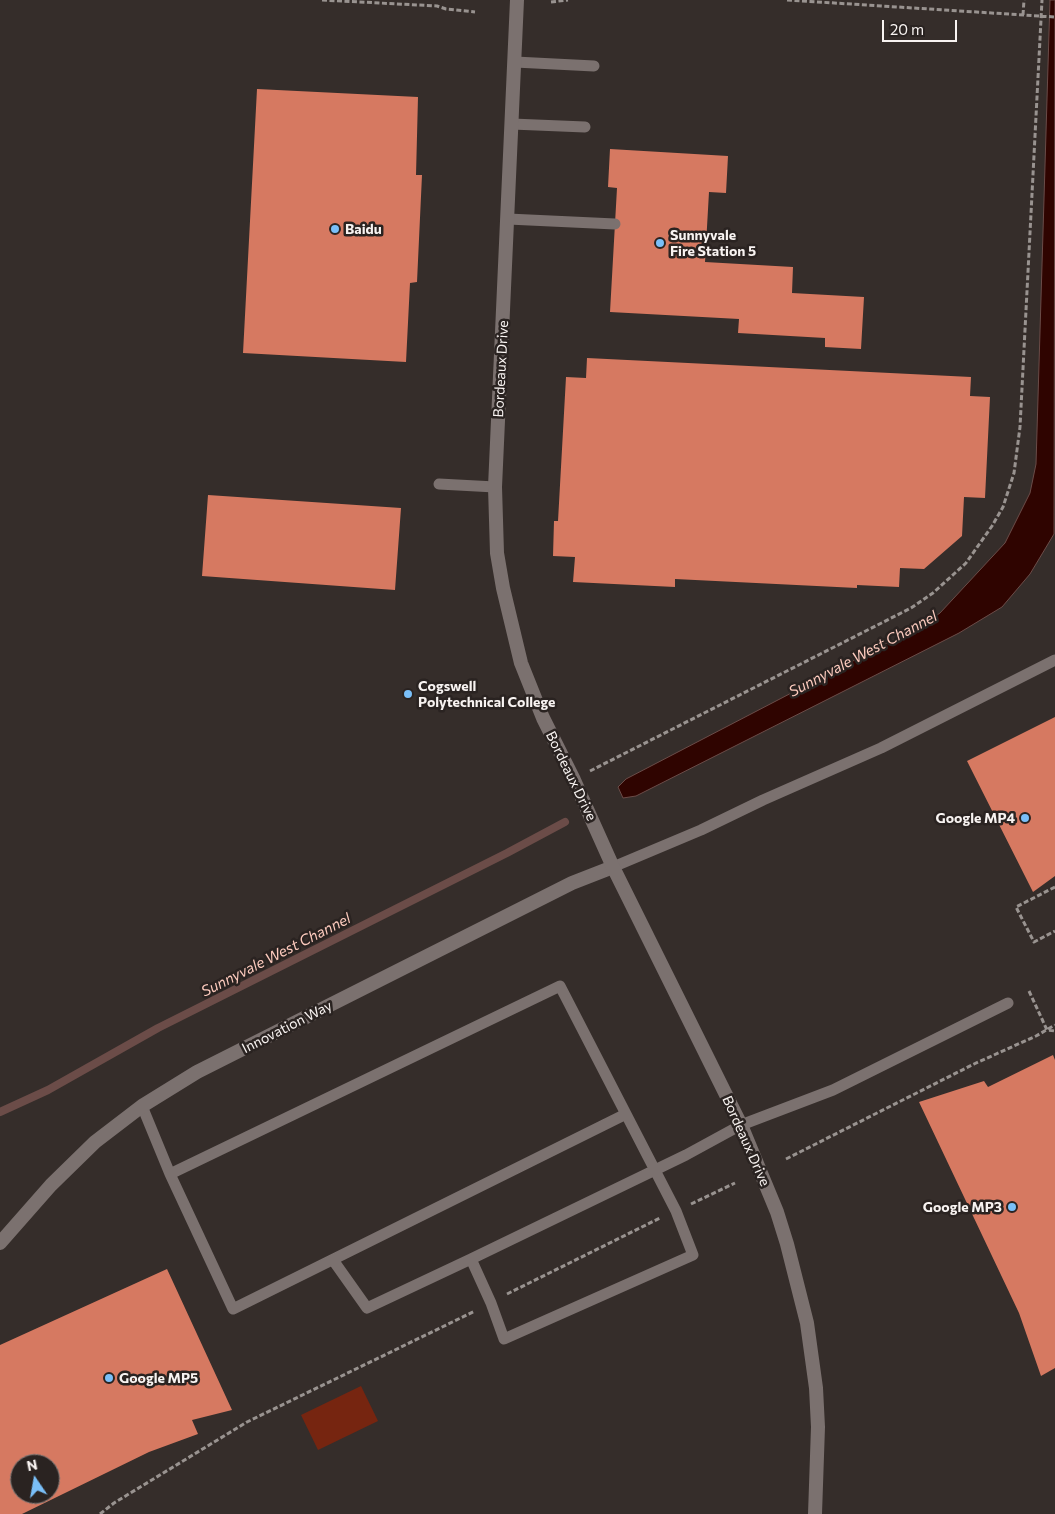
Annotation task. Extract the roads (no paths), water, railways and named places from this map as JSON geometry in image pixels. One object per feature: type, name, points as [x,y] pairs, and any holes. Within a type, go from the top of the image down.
[{"type":"street","name":"Bordeaux Drive","points":[[517,0],[495,488],[497,552],[502,588],[521,663],[543,718],[574,780],[613,866],[741,1125],[788,1244],[807,1323],[816,1388],[818,1427],[815,1514]]},
{"type":"street","name":"Innovation Way","points":[[0,1243],[88,1148],[142,1106],[197,1072],[572,883],[613,866]]},
{"type":"lane","points":[[515,62],[594,66]]},
{"type":"lane","points":[[512,124],[585,127]]},
{"type":"lane","points":[[508,219],[615,224]]},
{"type":"lane","points":[[439,484],[495,488]]},
{"type":"lane","points":[[613,866],[701,830],[763,800],[881,748],[1055,660]]},
{"type":"lane","points":[[170,1174],[560,986],[676,1211],[693,1256],[504,1339],[472,1259]]},
{"type":"lane","points":[[333,1260],[367,1308],[655,1170],[741,1125],[834,1090],[1008,1003]]},
{"type":"lane","points":[[142,1106],[170,1174],[233,1309],[626,1114]]},
{"type":"waterway","name":"Sunnyvale West Channel","points":[[0,1112],[48,1090],[158,1028],[565,822]]},
{"type":"place","name":"Baidu","points":[[335,229]]},
{"type":"place","name":"Sunnyvale Fire Station 5","points":[[660,243]]},
{"type":"place","name":"Cogswell Polytechnical College","points":[[408,694]]},
{"type":"place","name":"Google MP4","points":[[1025,818]]},
{"type":"place","name":"Google MP3","points":[[1012,1207]]},
{"type":"place","name":"Google MP5","points":[[109,1378]]}]
